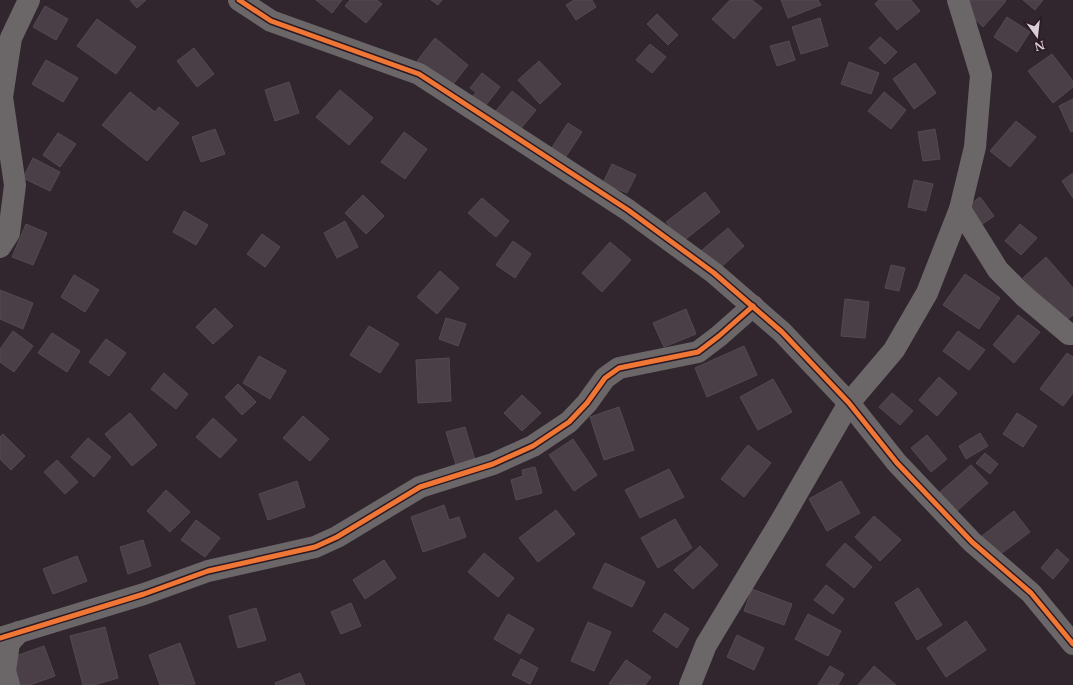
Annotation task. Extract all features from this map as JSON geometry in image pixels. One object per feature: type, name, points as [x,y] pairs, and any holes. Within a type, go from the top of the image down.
[{"type":"street","points":[[0,247],[8,233],[15,185],[2,97],[11,38],[29,0]]},
{"type":"street","points":[[239,0],[271,21],[419,74],[628,210],[714,273],[782,332],[849,403],[897,463],[972,542],[1030,593],[1073,644]]},
{"type":"street","points":[[690,685],[706,645],[781,521],[849,403],[898,344],[927,293],[960,209],[975,147],[981,75],[958,0]]},
{"type":"street","points":[[960,209],[998,270],[1024,296],[1069,334],[1073,334]]},
{"type":"street","points":[[9,685],[4,671],[10,635],[144,594],[208,571],[248,561],[286,555],[315,547],[332,540],[420,487],[493,464],[533,446],[569,422],[587,403],[605,378],[619,368],[698,352],[753,306]]},
{"type":"building","points":[[130,0],[146,0],[137,8]]},
{"type":"building","points":[[316,0],[342,0],[332,13]]},
{"type":"building","points":[[350,0],[377,0],[382,4],[366,23],[345,6]]},
{"type":"building","points":[[431,0],[442,0],[438,5]]},
{"type":"building","points":[[574,0],[592,0],[596,7],[576,20],[566,5]]},
{"type":"building","points":[[730,0],[752,0],[762,8],[734,39],[712,19]]},
{"type":"building","points":[[781,0],[818,0],[821,5],[788,18]]},
{"type":"building","points":[[879,0],[911,0],[920,11],[897,30],[875,4]]},
{"type":"building","points":[[970,0],[1006,1],[983,27],[963,8]]},
{"type":"building","points":[[1023,0],[1043,0],[1035,10]]},
{"type":"building","points":[[45,6],[68,19],[56,40],[33,27]]},
{"type":"building","points":[[657,14],[678,35],[668,45],[647,24]]},
{"type":"building","points":[[1007,17],[1030,32],[1017,52],[994,37]]},
{"type":"building","points":[[820,18],[828,46],[801,54],[792,27]]},
{"type":"building","points":[[97,19],[136,47],[116,74],[77,46]]},
{"type":"building","points":[[880,37],[897,52],[885,64],[869,48]]},
{"type":"building","points":[[435,38],[468,65],[451,87],[417,61]]},
{"type":"building","points":[[789,41],[795,60],[777,66],[770,46]]},
{"type":"building","points":[[650,44],[666,57],[652,73],[636,60]]},
{"type":"building","points":[[194,48],[214,74],[197,87],[177,61]]},
{"type":"building","points":[[1052,54],[1073,81],[1073,87],[1053,103],[1028,71]]},
{"type":"building","points":[[46,60],[78,78],[63,102],[32,84]]},
{"type":"building","points":[[539,61],[561,84],[540,104],[518,80]]},
{"type":"building","points":[[849,62],[879,73],[871,94],[841,84]]},
{"type":"building","points":[[915,63],[936,93],[914,109],[893,79]]},
{"type":"building","points":[[482,73],[500,87],[482,110],[469,101],[476,92],[470,88]]},
{"type":"building","points":[[289,82],[299,113],[275,121],[265,90]]},
{"type":"building","points":[[340,90],[373,118],[349,145],[316,117]]},
{"type":"building","points":[[512,91],[536,110],[518,132],[495,112]]},
{"type":"building","points":[[130,92],[155,112],[159,107],[179,123],[147,161],[102,125]]},
{"type":"building","points":[[884,92],[906,110],[891,129],[868,111]]},
{"type":"building","points":[[1073,99],[1073,131],[1071,132],[1059,106]]},
{"type":"building","points":[[1016,121],[1036,137],[1010,167],[990,151]]},
{"type":"building","points":[[568,123],[582,132],[565,158],[551,149]]},
{"type":"building","points":[[215,129],[225,154],[201,162],[192,137]]},
{"type":"building","points":[[935,129],[940,159],[923,161],[918,132]]},
{"type":"building","points":[[404,132],[427,149],[405,179],[381,162]]},
{"type":"building","points":[[58,133],[76,144],[60,167],[43,155]]},
{"type":"building","points":[[33,158],[60,172],[50,191],[23,178]]},
{"type":"building","points":[[612,164],[636,175],[627,193],[603,183]]},
{"type":"building","points":[[1073,173],[1073,198],[1062,181]]},
{"type":"building","points":[[914,180],[933,184],[926,211],[908,207]]},
{"type":"building","points":[[705,192],[720,212],[682,242],[666,222]]},
{"type":"building","points":[[363,195],[384,216],[366,234],[345,213]]},
{"type":"building","points":[[980,197],[994,216],[981,225],[968,206]]},
{"type":"building","points":[[482,198],[509,221],[496,237],[468,213]]},
{"type":"building","points":[[184,211],[208,225],[196,245],[173,232]]},
{"type":"building","points":[[345,221],[358,247],[337,258],[324,233]]},
{"type":"building","points":[[26,224],[47,233],[33,265],[12,257]]},
{"type":"building","points":[[1020,224],[1037,238],[1021,255],[1005,241]]},
{"type":"building","points":[[728,228],[744,246],[717,271],[700,252]]},
{"type":"building","points":[[262,234],[280,247],[265,267],[247,254]]},
{"type":"building","points":[[513,241],[531,254],[515,278],[496,265]]},
{"type":"building","points":[[610,242],[631,260],[602,292],[582,273]]},
{"type":"building","points":[[1046,257],[1073,288],[1073,315],[1063,323],[1023,278]]},
{"type":"building","points":[[891,265],[905,268],[899,291],[885,288]]},
{"type":"building","points":[[440,271],[459,288],[437,314],[417,297]]},
{"type":"building","points":[[965,274],[1000,298],[979,329],[943,305]]},
{"type":"building","points":[[74,275],[99,290],[85,312],[61,297]]},
{"type":"building","points":[[0,290],[33,303],[23,329],[0,319]]},
{"type":"building","points":[[845,299],[869,302],[865,338],[841,336]]},
{"type":"building","points":[[215,308],[233,326],[213,344],[196,327]]},
{"type":"building","points":[[686,309],[696,334],[664,347],[653,323]]},
{"type":"building","points":[[1018,315],[1040,332],[1014,363],[993,345]]},
{"type":"building","points":[[446,318],[466,324],[458,346],[439,339]]},
{"type":"building","points":[[369,326],[399,344],[380,373],[350,355]]},
{"type":"building","points":[[13,331],[33,346],[14,372],[0,362],[0,349]]},
{"type":"building","points":[[958,331],[985,350],[969,370],[943,351]]},
{"type":"building","points":[[52,333],[80,351],[67,372],[38,353]]},
{"type":"building","points":[[106,339],[126,353],[109,376],[89,362]]},
{"type":"building","points":[[744,346],[757,375],[707,397],[695,368]]},
{"type":"building","points":[[1067,353],[1073,357],[1073,393],[1063,406],[1040,389]]},
{"type":"building","points":[[259,356],[286,371],[270,399],[243,383]]},
{"type":"building","points":[[449,358],[451,401],[418,403],[416,360]]},
{"type":"building","points":[[164,373],[188,394],[176,409],[151,389]]},
{"type":"building","points":[[939,377],[957,393],[937,416],[919,400]]},
{"type":"building","points":[[773,379],[792,412],[758,430],[740,397]]},
{"type":"building","points":[[238,384],[256,402],[242,415],[225,397]]},
{"type":"building","points":[[892,393],[913,411],[900,425],[879,407]]},
{"type":"building","points":[[522,395],[541,413],[522,431],[504,413]]},
{"type":"building","points":[[619,407],[634,450],[604,460],[590,417]]},
{"type":"building","points":[[130,413],[157,445],[132,466],[105,434]]},
{"type":"building","points":[[1017,413],[1037,426],[1023,447],[1003,434]]},
{"type":"building","points":[[303,416],[329,439],[310,461],[283,438]]},
{"type":"building","points":[[213,418],[237,440],[220,458],[196,437]]},
{"type":"building","points":[[465,427],[475,460],[456,465],[446,432]]},
{"type":"building","points":[[980,433],[988,446],[966,459],[959,446]]},
{"type":"building","points":[[3,434],[25,456],[11,470],[0,459],[0,437]]},
{"type":"building","points":[[927,435],[947,459],[931,472],[911,448]]},
{"type":"building","points":[[88,438],[111,457],[94,477],[71,457]]},
{"type":"building","points":[[573,439],[597,475],[574,491],[549,455]]},
{"type":"building","points":[[748,445],[771,463],[744,497],[721,479]]},
{"type":"building","points":[[985,453],[998,464],[990,474],[976,463]]},
{"type":"building","points":[[57,460],[78,482],[65,494],[44,472]]},
{"type":"building","points":[[971,465],[988,483],[957,511],[940,492]]},
{"type":"building","points":[[535,467],[542,493],[516,500],[511,480],[523,476],[522,470]]},
{"type":"building","points":[[669,469],[684,497],[640,518],[625,490]]},
{"type":"building","points":[[297,481],[305,507],[268,520],[259,494]]},
{"type":"building","points":[[841,481],[860,513],[827,531],[809,499]]},
{"type":"building","points":[[166,490],[190,512],[170,532],[147,511]]},
{"type":"building","points":[[444,505],[449,520],[459,517],[466,537],[423,552],[411,517]]},
{"type":"building","points":[[556,510],[575,534],[538,562],[519,538]]},
{"type":"building","points":[[1014,511],[1030,532],[998,556],[982,536]]},
{"type":"building","points":[[874,516],[901,540],[880,561],[855,537]]},
{"type":"building","points":[[675,519],[692,548],[658,568],[641,538]]},
{"type":"building","points":[[196,520],[220,538],[205,557],[181,540]]},
{"type":"building","points":[[143,540],[151,566],[128,574],[120,547]]},
{"type":"building","points":[[845,543],[872,567],[854,588],[826,565]]},
{"type":"building","points":[[700,546],[718,565],[693,589],[674,570]]},
{"type":"building","points":[[1057,549],[1069,560],[1053,579],[1041,568]]},
{"type":"building","points":[[484,553],[514,578],[498,597],[468,572]]},
{"type":"building","points":[[77,556],[87,581],[53,594],[43,569]]},
{"type":"building","points":[[384,560],[396,578],[365,599],[353,580]]},
{"type":"building","points":[[605,563],[645,582],[632,607],[593,588]]},
{"type":"building","points":[[826,585],[844,599],[833,614],[814,600]]},
{"type":"building","points":[[918,588],[942,625],[917,640],[895,603]]},
{"type":"building","points":[[752,589],[792,604],[784,625],[744,611]]},
{"type":"building","points":[[351,603],[361,626],[341,634],[331,612]]},
{"type":"building","points":[[256,608],[266,640],[238,648],[229,616]]},
{"type":"building","points":[[665,613],[689,629],[677,648],[653,631]]},
{"type":"building","points":[[508,614],[534,629],[520,654],[494,639]]},
{"type":"building","points":[[808,614],[841,631],[828,656],[795,639]]},
{"type":"building","points":[[966,621],[986,650],[946,677],[927,648]]},
{"type":"building","points":[[588,622],[611,632],[594,671],[571,661]]},
{"type":"building","points":[[105,627],[118,678],[94,685],[83,685],[70,636]]},
{"type":"building","points":[[737,635],[764,648],[754,670],[727,657]]},
{"type":"building","points":[[180,643],[195,684],[160,685],[149,655]]},
{"type":"building","points":[[44,646],[55,676],[30,685],[20,685],[10,658]]},
{"type":"building","points":[[521,659],[538,668],[530,684],[512,675]]},
{"type":"building","points":[[626,660],[651,677],[645,685],[609,684]]},
{"type":"building","points":[[830,666],[844,674],[838,685],[818,685]]},
{"type":"building","points":[[874,666],[896,685],[858,685]]},
{"type":"building","points":[[300,673],[305,685],[276,685],[275,683]]},
{"type":"cycle path","points":[[239,0],[271,21],[419,74],[628,210],[714,273],[782,332],[849,403],[897,463],[972,542],[1031,593],[1073,644]]},
{"type":"cycle path","points":[[0,638],[144,594],[208,571],[315,547],[337,537],[420,487],[493,464],[533,446],[569,422],[587,403],[605,378],[619,368],[698,352],[753,306]]}]
